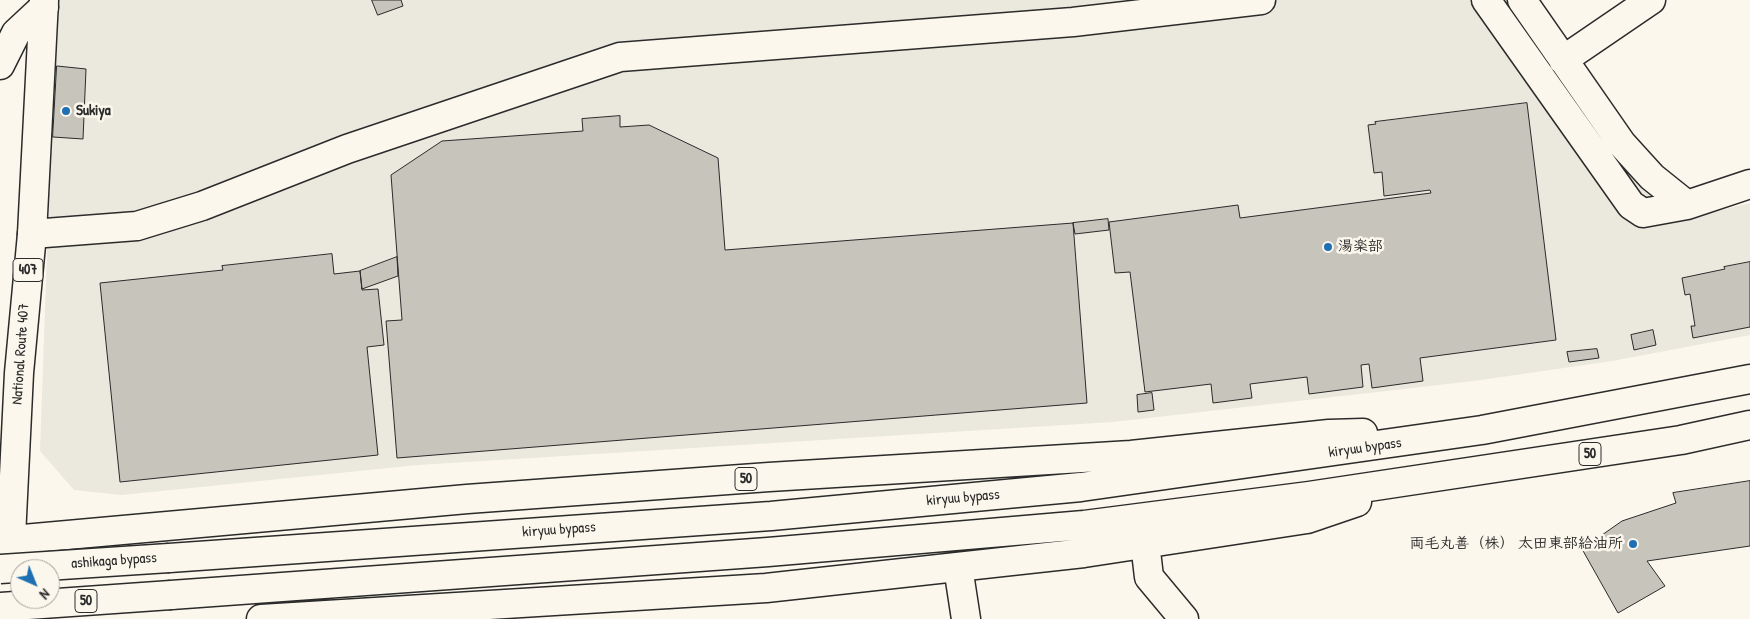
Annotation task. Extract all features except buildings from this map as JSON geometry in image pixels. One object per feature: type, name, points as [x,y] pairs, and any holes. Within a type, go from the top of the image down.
[{"type":"main road","points":[[32,234],[136,226],[202,206],[347,149],[620,56],[1073,22],[1261,0]]},
{"type":"main road","points":[[1486,0],[1631,206],[1643,213],[1687,205],[1750,184]]},
{"type":"main road","points":[[1522,0],[1622,144],[1652,177],[1687,205]]},
{"type":"main road","points":[[1563,60],[1651,0]]},
{"type":"main road","points":[[0,65],[16,33],[44,3]]},
{"type":"main road","name":"National Route 407","points":[[7,619],[5,541],[18,373],[32,234],[44,3]]},
{"type":"main road","name":"kiryuu bypass","points":[[168,558],[771,516],[1081,487],[1482,430],[1750,378]]},
{"type":"main road","name":"50","points":[[0,607],[778,551],[1084,525],[1309,496],[1681,440],[1750,424]]},
{"type":"main road","name":"50","points":[[5,541],[486,497],[769,477],[1131,455],[1329,434],[1482,430]]},
{"type":"main road","name":"50","points":[[261,619],[766,588],[1084,553],[1307,519],[1430,478]]},
{"type":"main road","points":[[1145,543],[1149,577],[1184,619]]},
{"type":"main road","name":"ashikaga bypass","points":[[0,569],[168,558]]},
{"type":"main road","points":[[958,567],[966,619]]},
{"type":"shaded area","points":[[56,0],[1512,0],[1612,144],[1672,222],[1750,203],[1750,335],[1612,361],[1474,381],[1113,422],[418,465],[122,495],[74,490],[40,451]]},
{"type":"place","name":"Sukiya","points":[[66,111]]},
{"type":"place","name":"湯楽部","points":[[1328,247]]},
{"type":"place","name":"両毛丸善（株） 太田東部給油所","points":[[1633,544]]}]
